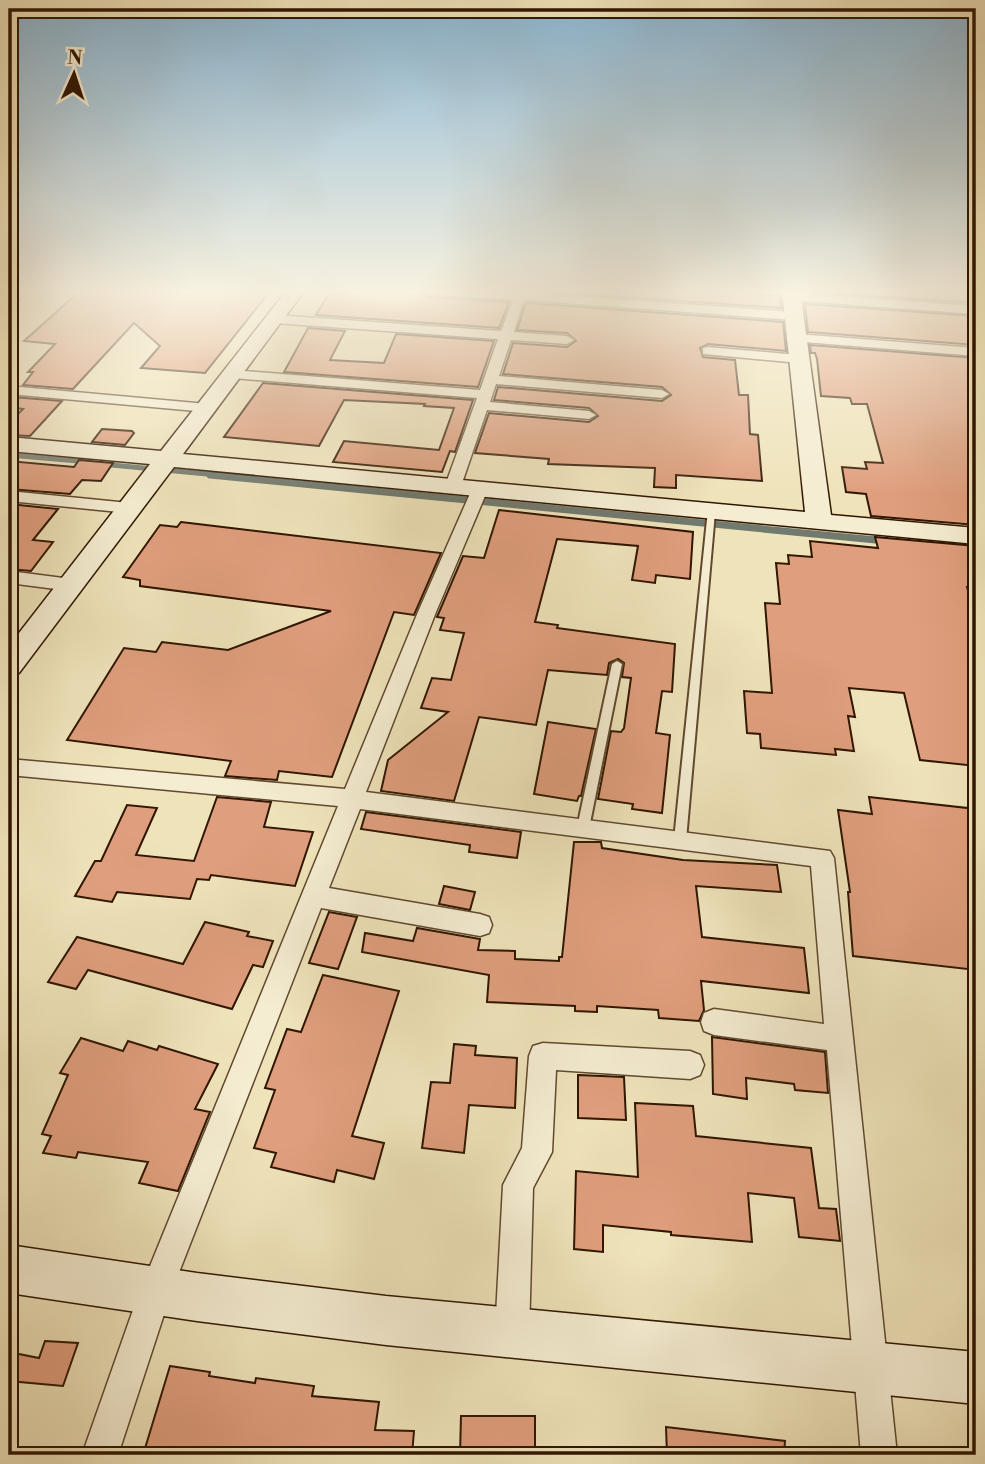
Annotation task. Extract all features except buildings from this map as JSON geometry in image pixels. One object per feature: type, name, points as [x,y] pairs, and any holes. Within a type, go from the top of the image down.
[{"type":"street","points":[[9,666],[244,358]]},
{"type":"street","points":[[453,486],[497,358]]},
{"type":"street","points":[[799,358],[819,522]]},
{"type":"street","points":[[232,374],[482,400],[589,415]]},
{"type":"street","points":[[489,379],[662,394]]},
{"type":"street","points":[[9,390],[207,408]]},
{"type":"street","points":[[9,444],[161,466],[453,486],[476,499],[711,512],[976,536]]},
{"type":"street","points":[[9,496],[129,508]]},
{"type":"street","points":[[100,1455],[155,1293],[427,612],[476,499]]},
{"type":"street","points":[[9,577],[71,585]]},
{"type":"street","points":[[9,766],[353,799],[822,858],[879,1455]]},
{"type":"street","points":[[314,896],[480,925]]},
{"type":"street","points":[[714,1022],[841,1039]]},
{"type":"street","points":[[512,1334],[518,1185],[537,1152],[543,1056],[690,1065]]},
{"type":"street","points":[[9,1269],[155,1293],[512,1334],[976,1378]]},
{"type":"lane","points":[[680,840],[711,512]]},
{"type":"lane","points":[[583,828],[617,663]]},
{"type":"waterway","points":[[9,455],[89,462]]},
{"type":"waterway","points":[[101,464],[228,476]]},
{"type":"waterway","points":[[210,475],[886,541]]}]
